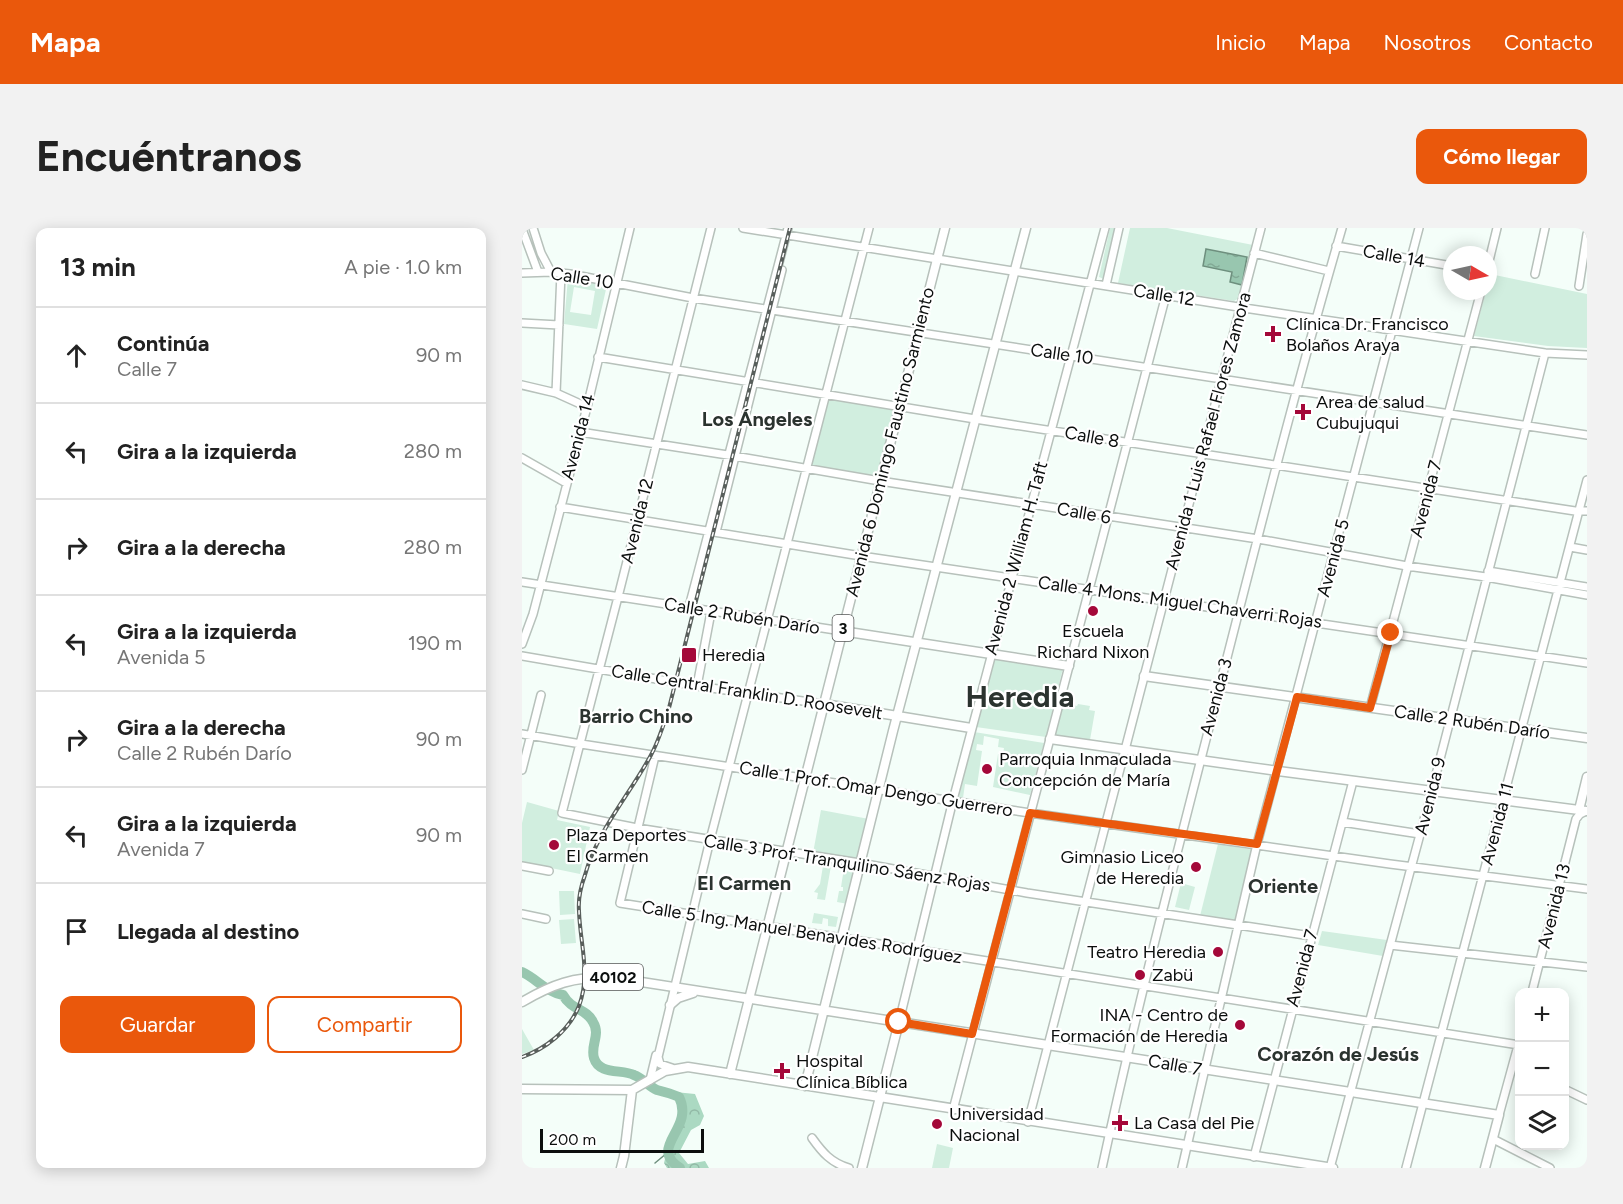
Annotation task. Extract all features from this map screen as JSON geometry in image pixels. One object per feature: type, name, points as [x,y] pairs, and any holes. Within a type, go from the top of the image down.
[{"type":"main road","name":"Avenida 6 Domingo Faustino Sarmiento","points":[[730,1074],[945,228]]},
{"type":"main road","points":[[805,1086],[878,788],[1026,228]]},
{"type":"main road","name":"Calle 2 Rubén Darío","points":[[842,631],[1069,666]]},
{"type":"main road","name":"Calle 2 Rubén Darío","points":[[1144,676],[1587,738]]},
{"type":"main road","name":"Calle Central Franklin D. Roosevelt","points":[[824,704],[971,728]]},
{"type":"main road","points":[[1050,739],[1581,810],[1587,777]]},
{"type":"main road","name":"40102","points":[[522,1002],[553,985],[572,979],[609,977],[674,987]]},
{"type":"main road","name":"Calle 7","points":[[674,987],[1499,1115]]},
{"type":"main road","points":[[670,1005],[683,995],[706,992]]},
{"type":"main road","name":"Avenida 2 William H. Taft","points":[[862,1168],[899,1022]]},
{"type":"main road","points":[[522,1089],[636,1089],[675,1068],[688,1067],[1331,1168]]},
{"type":"main road","points":[[621,1168],[636,1089]]},
{"type":"main road","points":[[1485,1168],[1499,1115]]},
{"type":"street","points":[[533,228],[541,253],[551,272]]},
{"type":"street","name":"Avenida 14","points":[[522,644],[533,614],[630,228]]},
{"type":"street","name":"Avenida 12","points":[[562,813],[711,228]]},
{"type":"street","name":"Calle 12","points":[[742,228],[789,231],[864,247],[1014,272],[1545,353],[1587,355]]},
{"type":"street","points":[[675,1068],[663,1066],[658,1061],[674,987],[766,620],[869,228]]},
{"type":"street","name":"Avenida 2 William H. Taft","points":[[899,1022],[971,728],[1105,228]]},
{"type":"street","points":[[1106,285],[1119,228]]},
{"type":"street","name":"Avenida 1 Luis Rafael Flores Zamora","points":[[1028,1122],[1261,228]]},
{"type":"street","name":"Avenida 3","points":[[1102,1168],[1144,985],[1200,760],[1316,318],[1342,228]]},
{"type":"street","name":"Avenida 5","points":[[1182,1168],[1257,844],[1419,228]]},
{"type":"street","points":[[1493,246],[1497,228]]},
{"type":"street","points":[[1535,274],[1545,228]]},
{"type":"street","points":[[522,229],[538,272]]},
{"type":"street","points":[[689,608],[713,532],[789,231]]},
{"type":"street","points":[[1579,286],[1587,234]]},
{"type":"street","name":"Calle 14","points":[[1336,246],[1443,264]]},
{"type":"street","points":[[1254,253],[1329,271]]},
{"type":"street","name":"Calle 10","points":[[522,273],[561,273],[693,298],[1587,435]]},
{"type":"street","points":[[556,393],[561,273]]},
{"type":"street","points":[[952,1110],[1166,295]]},
{"type":"street","name":"Avenida 7","points":[[1370,708],[1479,300]]},
{"type":"street","points":[[522,323],[559,325]]},
{"type":"street","name":"Avenida 9","points":[[1331,1168],[1545,353]]},
{"type":"street","name":"Calle 8","points":[[598,357],[1202,455],[1583,511]]},
{"type":"street","points":[[522,385],[556,393],[586,407]]},
{"type":"street","name":"Calle 6","points":[[580,432],[1182,529],[1258,539],[1407,566],[1487,574],[1559,586],[1587,587]]},
{"type":"street","points":[[522,458],[566,483]]},
{"type":"street","name":"Avenida 11","points":[[1406,1168],[1569,547],[1583,511],[1587,480]]},
{"type":"street","name":"Calle 4 Mons. Miguel Chaverri Rojas","points":[[560,507],[861,556],[1587,663]]},
{"type":"street","points":[[1569,547],[1587,550]]},
{"type":"street","name":"Calle 2 Rubén Darío","points":[[522,582],[842,631]]},
{"type":"street","name":"Calle 6","points":[[1559,586],[1587,595]]},
{"type":"street","points":[[697,686],[711,612]]},
{"type":"street","name":"Calle Central Franklin D. Roosevelt","points":[[522,656],[697,686],[824,704]]},
{"type":"street","points":[[522,770],[541,695]]},
{"type":"street","name":"Calle 1 Prof. Omar Dengo Guerrero","points":[[522,734],[1030,813],[1587,889]]},
{"type":"street","points":[[637,828],[655,756]]},
{"type":"street","name":"Avenida 7","points":[[1254,1157],[1353,781]]},
{"type":"street","points":[[1576,819],[1575,813],[1581,810]]},
{"type":"street","points":[[1576,819],[1581,810]]},
{"type":"street","name":"Calle 3 Prof. Tranquilino Sáenz Rojas","points":[[562,813],[637,828],[860,863],[1010,890],[1311,936]]},
{"type":"street","name":"Avenida 13","points":[[1533,988],[1576,819]]},
{"type":"street","points":[[1342,822],[1420,834]]},
{"type":"street","name":"Calle 5 Ing. Manuel Benavides Rodríguez","points":[[637,828],[620,903],[1441,1034],[1515,1043]]},
{"type":"street","points":[[522,866],[549,871]]},
{"type":"street","points":[[522,915],[546,919]]},
{"type":"street","points":[[1390,945],[1587,967]]},
{"type":"street","points":[[650,1080],[669,998],[660,985]]},
{"type":"street","points":[[1499,1115],[1515,1067]]},
{"type":"street","points":[[1569,1091],[1587,1100]]},
{"type":"street","points":[[812,1138],[827,1158],[849,1168]]},
{"type":"street","points":[[1493,1139],[1550,1168]]},
{"type":"shaded area","points":[[1110,228],[1116,228],[1104,279],[1099,277]]},
{"type":"shaded area","points":[[1130,228],[1167,228],[1253,245],[1243,296],[1234,301],[1118,283]]},
{"type":"shaded area","points":[[1497,275],[1587,294],[1587,348],[1548,346],[1474,336],[1484,300],[1497,300]]},
{"type":"shaded area","points":[[568,278],[607,285],[597,329],[564,324]],"holes":[[[574,287],[595,291],[591,315],[570,312]]]},
{"type":"shaded area","points":[[827,398],[895,409],[877,476],[810,465]]},
{"type":"shaded area","points":[[994,658],[1063,668],[1046,737],[976,727]]},
{"type":"shaded area","points":[[1063,702],[1077,706],[1078,704],[1090,706],[1089,710],[1095,711],[1090,740],[1056,736],[1054,733]]},
{"type":"shaded area","points":[[974,732],[1044,743],[1030,795],[993,787],[998,754],[1003,754],[1004,748],[998,747],[999,739],[984,736],[983,745],[977,744],[976,750],[982,751],[977,786],[965,784],[963,798],[959,797]]},
{"type":"shaded area","name":"Plaza Deportes El Carmen","points":[[527,802],[559,811],[557,820],[590,827],[580,874],[522,862],[522,823]]},
{"type":"shaded area","points":[[821,810],[869,819],[860,861],[813,853]]},
{"type":"shaded area","points":[[1218,844],[1254,850],[1237,922],[1200,916]]},
{"type":"shaded area","points":[[824,860],[857,866],[848,904],[837,902],[839,891],[843,891],[841,887],[844,868],[831,866],[825,900],[817,899],[818,893],[814,892],[820,884]]},
{"type":"shaded area","points":[[1181,883],[1195,887],[1189,910],[1175,907]]},
{"type":"shaded area","points":[[559,891],[574,891],[575,914],[560,915]]},
{"type":"shaded area","points":[[814,913],[838,917],[836,927],[828,926],[828,919],[823,918],[822,924],[812,923]]},
{"type":"shaded area","points":[[574,919],[576,943],[561,944],[559,920]]},
{"type":"shaded area","points":[[1322,931],[1387,940],[1383,956],[1318,945]]},
{"type":"shaded area","points":[[522,1029],[534,1050],[522,1054]]},
{"type":"shaded area","points":[[937,1144],[953,1148],[949,1168],[932,1168]]},
{"type":"green space","points":[[665,1091],[695,1094],[704,1116],[700,1125],[691,1130],[679,1153],[688,1164],[705,1161],[709,1168],[667,1168],[664,1163],[669,1145],[683,1114],[679,1097]]},
{"type":"water","points":[[1206,249],[1247,257],[1242,285],[1230,282],[1232,272],[1203,266]]},
{"type":"waterway","points":[[522,972],[552,991],[563,995],[570,1004],[590,1017],[596,1031],[594,1058],[601,1067],[629,1073],[654,1089],[679,1097],[682,1109],[681,1119],[668,1152],[671,1160],[680,1168]]},
{"type":"waterway","points":[[655,1163],[667,1153]]},
{"type":"railway","points":[[522,1057],[548,1044],[563,1031],[579,1006],[585,971],[579,906],[582,884],[597,843],[643,770],[659,738],[667,714],[790,228]]},
{"type":"place","name":"Clínica Dr. Francisco Bolaños Araya","points":[[1273,334]]},
{"type":"place","name":"Area de salud Cubujuqui","points":[[1303,412]]},
{"type":"place","name":"Escuela Richard Nixon","points":[[1093,611]]},
{"type":"place","name":"Heredia","points":[[689,655]]},
{"type":"place","name":"Parroquia Inmaculada Concepción de María","points":[[987,769]]},
{"type":"place","name":"Plaza Deportes El Carmen","points":[[554,845]]},
{"type":"place","name":"Gimnasio Liceo de Heredia","points":[[1196,867]]},
{"type":"place","name":"Teatro Heredia","points":[[1218,952]]},
{"type":"place","name":"Zabü","points":[[1140,975]]},
{"type":"place","name":"INA - Centro de Formación de Heredia","points":[[1240,1025]]},
{"type":"place","name":"Hospital Clínica Bíblica","points":[[782,1071]]},
{"type":"place","name":"La Casa del Pie","points":[[1120,1123]]},
{"type":"place","name":"Universidad Nacional","points":[[937,1124]]},
{"type":"district","name":"Los Ángeles","points":[[757,419]]},
{"type":"district","name":"Heredia","points":[[1020,697]]},
{"type":"district","name":"Barrio Chino","points":[[636,716]]},
{"type":"district","name":"El Carmen","points":[[744,883]]},
{"type":"district","name":"Oriente","points":[[1283,886]]},
{"type":"district","name":"Corazón de Jesús","points":[[1338,1054]]},
{"type":"route","points":[[899,1022],[972,1034],[1030,813],[1257,844],[1297,697],[1370,708],[1391,633]]}]
